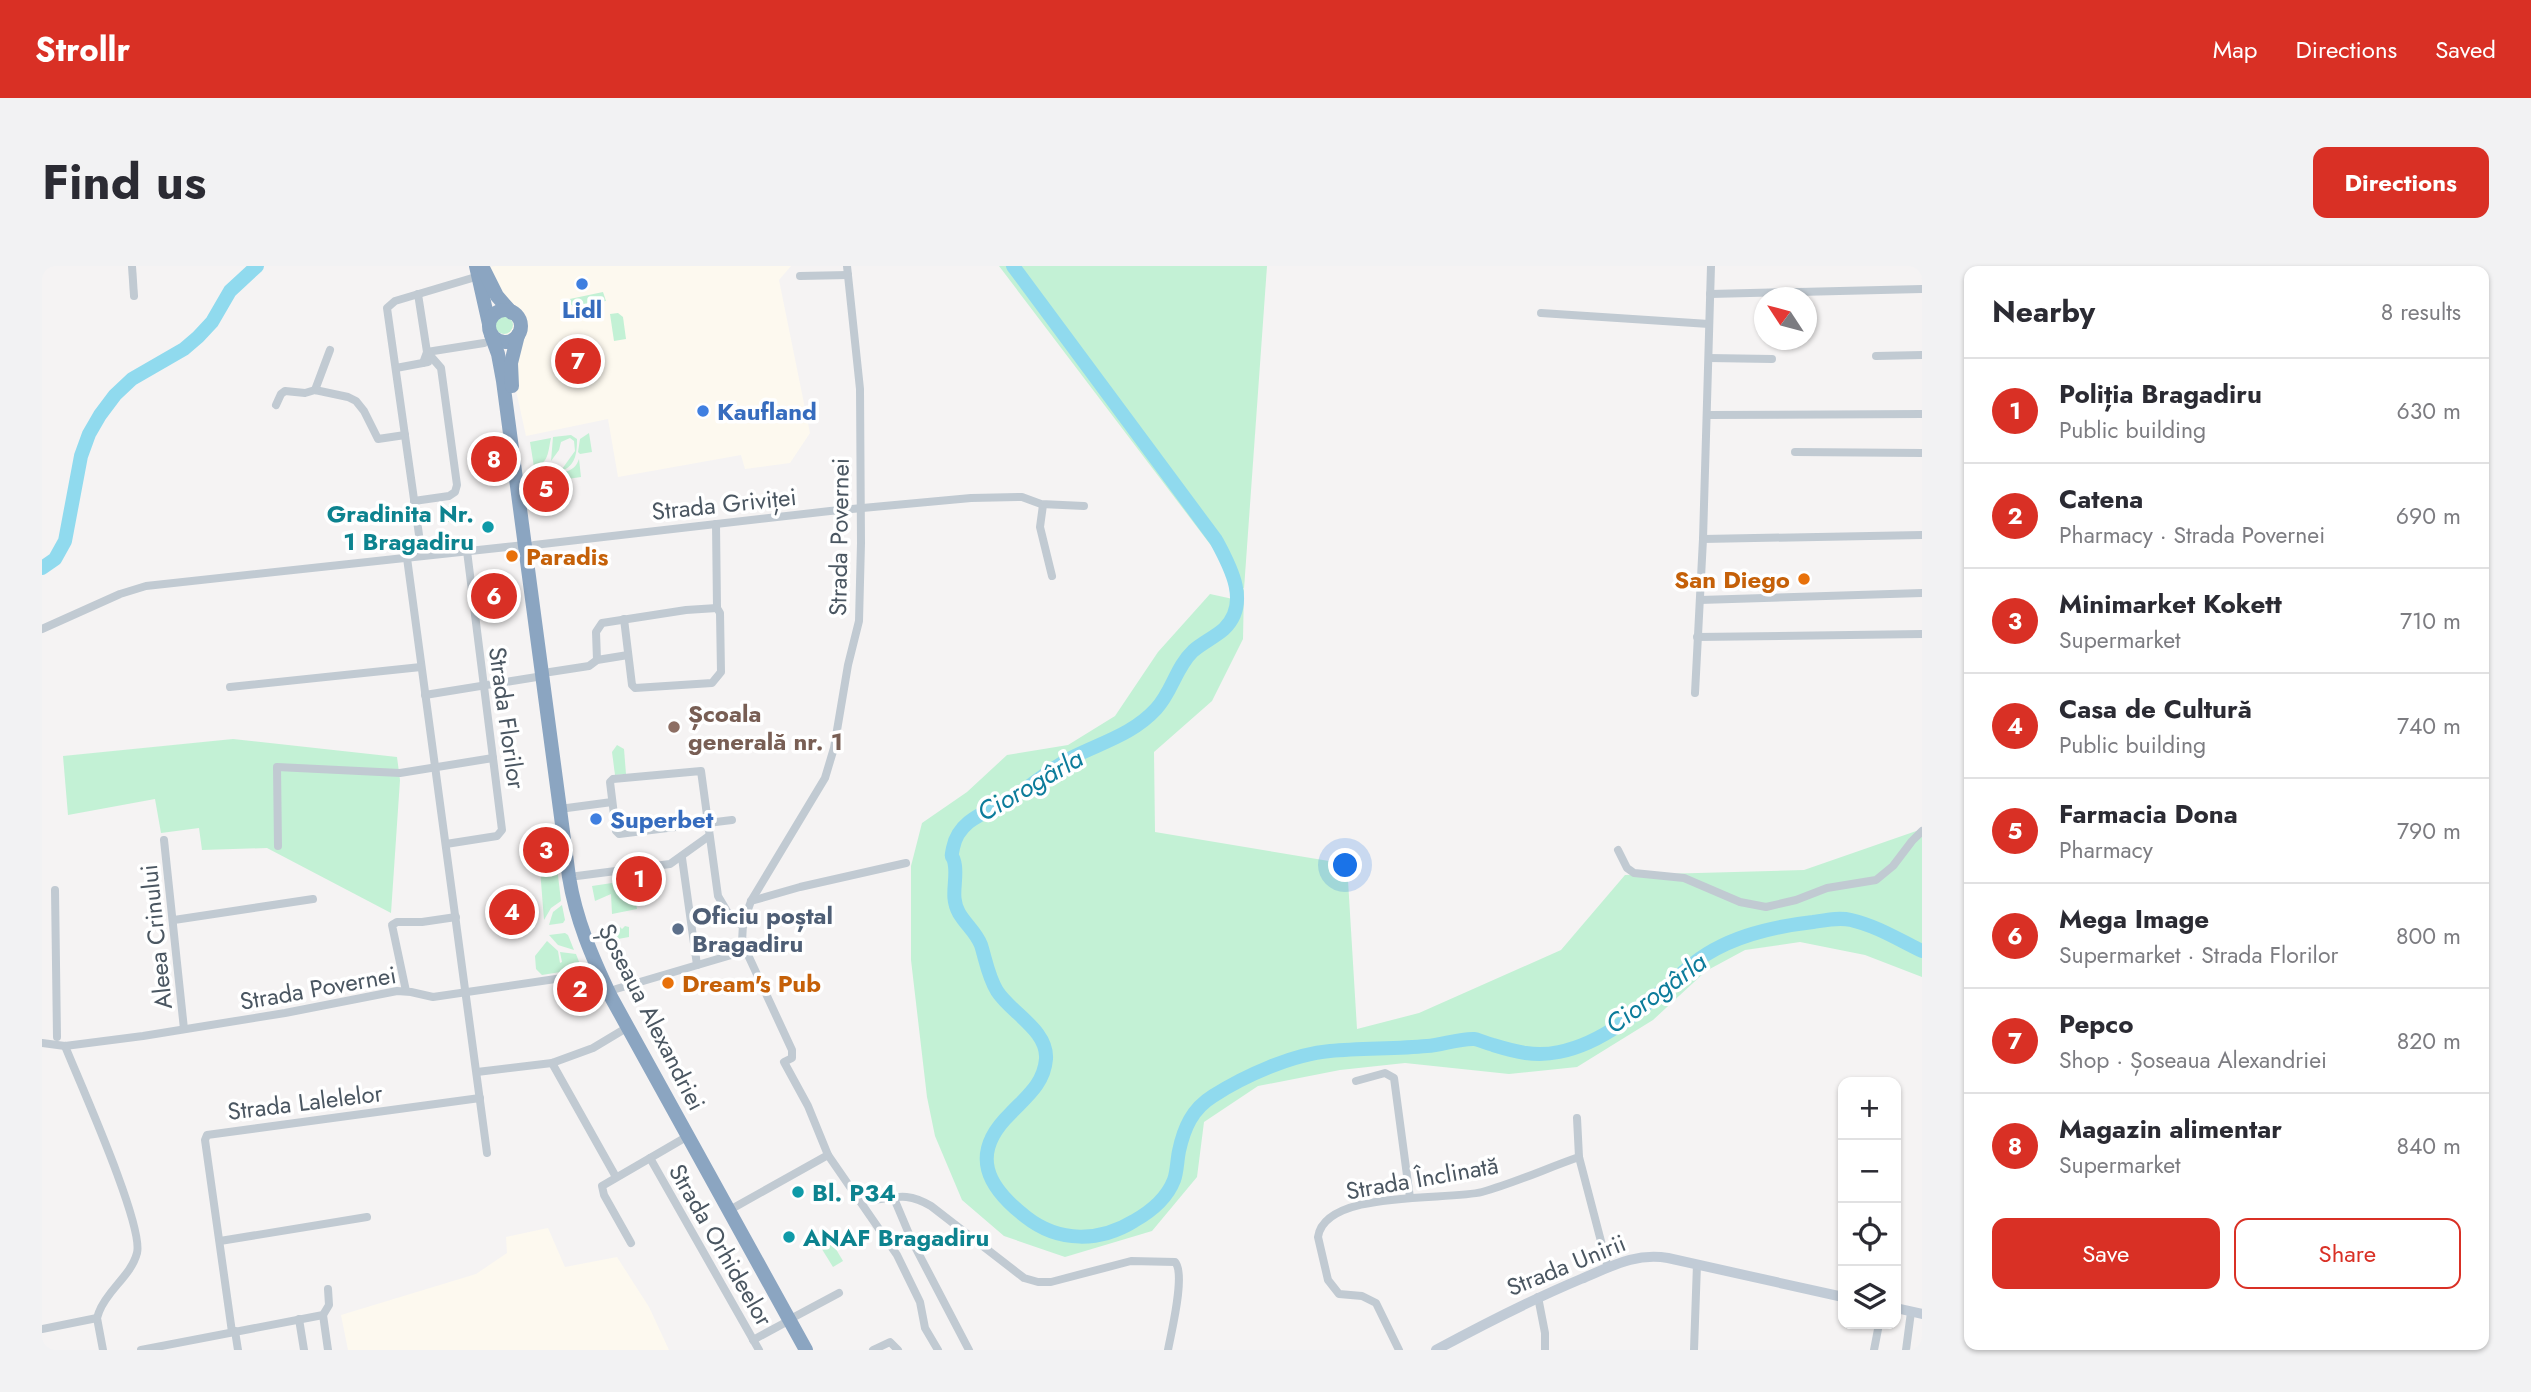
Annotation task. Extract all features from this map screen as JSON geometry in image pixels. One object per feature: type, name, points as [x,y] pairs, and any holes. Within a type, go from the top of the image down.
[{"type":"highway","name":"Șoseaua Alexandriei","points":[[479,269],[520,322],[512,356],[511,379],[573,903],[593,960],[735,1207],[793,1318],[806,1350]]},
{"type":"highway","name":"Șoseaua Alexandriei","points":[[479,269],[488,334],[498,354],[503,381],[529,545]]},
{"type":"highway","points":[[512,313],[498,313],[488,334],[506,342],[518,335]]},
{"type":"highway","name":"Șoseaua Alexandriei","points":[[546,674],[582,905],[610,986],[628,1027],[688,1136],[814,1350]]},
{"type":"main road","name":"Strada Unirii","points":[[1436,1350],[1538,1297],[1631,1259],[1651,1256],[1838,1296]]},
{"type":"street","points":[[132,266],[134,296]]},
{"type":"street","points":[[1695,693],[1703,539],[1711,266]]},
{"type":"street","points":[[422,556],[387,308],[395,301],[479,269]]},
{"type":"street","name":"Strada Povernei","points":[[746,954],[742,942],[743,926],[751,901],[821,787],[830,764],[859,621],[859,381],[847,271],[800,276]]},
{"type":"street","points":[[1710,294],[1922,289]]},
{"type":"street","points":[[418,294],[427,352],[423,363]]},
{"type":"street","points":[[1541,313],[1709,324]]},
{"type":"street","points":[[427,352],[488,334]]},
{"type":"street","points":[[315,390],[330,350]]},
{"type":"street","points":[[414,501],[449,496],[456,489],[440,368],[427,352]]},
{"type":"street","points":[[1876,356],[1922,355]]},
{"type":"street","points":[[1709,358],[1772,359]]},
{"type":"street","points":[[396,368],[436,361]]},
{"type":"street","points":[[276,405],[285,391],[305,393],[315,390],[339,394],[356,401],[364,411],[377,439],[405,435]]},
{"type":"street","points":[[1707,415],[1922,414]]},
{"type":"street","points":[[1795,452],[1922,453]]},
{"type":"street","name":"Strada Griviței","points":[[42,629],[137,588],[716,524],[1008,496],[1030,499],[1042,505],[1084,506]]},
{"type":"street","points":[[1042,505],[1040,527],[1052,576]]},
{"type":"street","points":[[624,620],[632,685],[637,689],[712,682],[719,677],[720,613],[717,608],[716,524]]},
{"type":"street","points":[[1703,539],[1922,535]]},
{"type":"street","name":"Strada Florilor","points":[[446,844],[495,837],[501,833],[467,551]]},
{"type":"street","points":[[407,558],[487,1153]]},
{"type":"street","points":[[1700,600],[1922,593]]},
{"type":"street","points":[[597,660],[597,628],[602,623],[717,608]]},
{"type":"street","points":[[1697,637],[1922,634]]},
{"type":"street","points":[[425,695],[589,666],[597,660],[628,656]]},
{"type":"street","points":[[230,687],[421,667]]},
{"type":"street","points":[[278,846],[277,767],[400,773],[493,758]]},
{"type":"street","points":[[732,820],[707,823],[619,834],[616,831],[610,783],[613,779],[701,771],[707,823],[719,899],[731,918],[743,926]]},
{"type":"street","points":[[568,808],[612,802]]},
{"type":"street","points":[[1618,850],[1627,869],[1634,873],[1684,878],[1740,902],[1766,907],[1796,900],[1827,888],[1876,880],[1893,866],[1922,831]]},
{"type":"street","points":[[577,876],[670,864],[709,836]]},
{"type":"street","name":"Aleea Crinului","points":[[164,840],[184,1029]]},
{"type":"street","points":[[681,858],[697,965]]},
{"type":"street","points":[[751,901],[906,863]]},
{"type":"street","points":[[55,890],[57,1037]]},
{"type":"street","points":[[174,920],[313,898]]},
{"type":"street","points":[[407,991],[392,925],[397,922],[422,922],[456,917]]},
{"type":"street","points":[[610,986],[746,954],[792,1049],[792,1058],[784,1062],[808,1106],[828,1155],[897,1255],[919,1302],[925,1328],[938,1350]]},
{"type":"street","points":[[576,976],[593,960]]},
{"type":"street","name":"Strada Povernei","points":[[42,1043],[65,1046],[184,1029],[407,991],[433,997],[576,976],[610,986]]},
{"type":"street","points":[[477,1072],[552,1063],[593,1048],[628,1027]]},
{"type":"street","points":[[65,1046],[121,1188],[137,1238],[138,1248],[133,1262],[103,1304],[97,1318],[103,1350]]},
{"type":"street","points":[[552,1063],[616,1177]]},
{"type":"street","points":[[1356,1081],[1385,1073],[1394,1078],[1410,1198]]},
{"type":"street","name":"Strada Lalelelor","points":[[238,1350],[205,1140],[207,1135],[481,1098]]},
{"type":"street","points":[[1577,1118],[1579,1157],[1608,1268]]},
{"type":"street","points":[[631,1243],[601,1189],[603,1184],[688,1136]]},
{"type":"street","points":[[735,1207],[828,1155]]},
{"type":"street","name":"Strada Înclinată","points":[[1399,1350],[1379,1308],[1372,1300],[1362,1296],[1339,1294],[1331,1286],[1318,1237],[1321,1226],[1335,1214],[1373,1202],[1480,1192],[1579,1157]]},
{"type":"street","name":"Strada Orhideelor","points":[[650,1158],[759,1350]]},
{"type":"street","points":[[861,1200],[893,1196],[915,1198],[931,1206],[1024,1278],[1038,1282],[1051,1282],[1131,1261],[1175,1262],[1179,1268],[1179,1284],[1168,1350]]},
{"type":"street","points":[[893,1196],[912,1241],[970,1350]]},
{"type":"street","points":[[220,1241],[367,1217]]},
{"type":"street","points":[[1694,1350],[1697,1265]]},
{"type":"street","points":[[328,1289],[329,1305],[323,1315],[328,1350]]},
{"type":"street","points":[[753,1340],[839,1293]]},
{"type":"street","points":[[1538,1297],[1545,1333],[1545,1350]]},
{"type":"street","points":[[1906,1350],[1917,1313]]},
{"type":"street","points":[[145,1350],[323,1315]]},
{"type":"street","points":[[42,1329],[97,1318]]},
{"type":"street","points":[[299,1319],[304,1350]]},
{"type":"street","points":[[1874,1350],[1878,1329]]},
{"type":"street","points":[[873,1350],[890,1342],[898,1350]]},
{"type":"shaded area","points":[[791,266],[779,280],[810,433],[790,463],[745,469],[741,455],[618,477],[608,419],[526,436],[489,267]]},
{"type":"shaded area","points":[[548,1228],[565,1267],[617,1257],[649,1307],[669,1350],[348,1350],[341,1315],[476,1274],[507,1253],[506,1237]]},
{"type":"green space","points":[[999,266],[1267,266],[1244,589]]},
{"type":"green space","points":[[603,292],[606,301],[573,306],[565,300]]},
{"type":"green space","points":[[618,313],[623,317],[626,339],[614,341],[610,314]]},
{"type":"green space","points":[[504,316],[510,319],[513,325],[510,331],[504,334],[498,331],[495,325],[498,319]]},
{"type":"green space","points":[[589,433],[592,452],[580,454],[580,439]]},
{"type":"green space","points":[[571,435],[577,439],[576,453],[571,464],[564,470],[562,469],[575,451],[574,441],[570,438],[561,442],[551,461],[553,437]]},
{"type":"green space","points":[[551,438],[545,460],[534,467],[530,442]]},
{"type":"green space","points":[[579,459],[581,477],[561,480],[562,485],[537,486],[535,473],[566,472],[575,466]]},
{"type":"green space","points":[[458,505],[460,520],[448,522],[446,507]]},
{"type":"green space","points":[[1244,589],[1243,639],[1212,701],[1154,752],[1155,832],[1347,864],[1357,1029],[1419,1013],[1561,950],[1625,875],[1804,870],[1922,829],[1922,977],[1865,955],[1800,942],[1745,950],[1706,971],[1653,1020],[1577,1067],[1509,1074],[1405,1063],[1340,1070],[1258,1086],[1204,1122],[1197,1177],[1152,1231],[1065,1257],[1004,1236],[962,1200],[935,1136],[927,1097],[911,960],[911,866],[922,823],[967,792],[1007,755],[1068,745],[1115,716],[1158,652],[1210,594],[1233,599]]},
{"type":"green space","points":[[233,739],[397,757],[400,780],[391,913],[267,848],[202,850],[199,828],[161,833],[155,799],[68,815],[63,756]]},
{"type":"green space","points":[[617,745],[624,749],[626,774],[615,775],[612,752]]},
{"type":"green space","points":[[557,867],[561,901],[551,908],[544,920],[540,869]]},
{"type":"green space","points":[[632,880],[637,909],[612,914],[611,894],[595,901],[592,886]]},
{"type":"green space","points":[[562,905],[565,920],[563,923],[549,925],[553,912]]},
{"type":"green space","points":[[629,927],[629,937],[607,941],[602,929],[615,930]]},
{"type":"green space","points":[[565,933],[574,950],[558,945],[549,935]]},
{"type":"green space","points":[[547,941],[558,951],[560,963],[560,952],[576,954],[581,967],[542,975],[536,969],[535,956]]},
{"type":"green space","points":[[830,1239],[843,1261],[833,1267],[820,1246]]},
{"type":"waterway","name":"Ciorogârla","points":[[42,568],[55,559],[65,541],[81,456],[100,415],[132,379],[184,349],[198,337],[212,322],[230,291],[257,266]]},
{"type":"waterway","name":"Ciorogârla","points":[[1013,266],[1216,540],[1232,573],[1237,596],[1232,619],[1224,629],[1187,657],[1166,695],[1147,718],[1117,737],[1058,765],[1008,801],[970,821],[962,828],[953,848],[956,907],[979,940],[997,991],[1035,1031],[1045,1049],[1042,1076],[1028,1096],[997,1129],[987,1156],[993,1182],[1012,1206],[1026,1217],[1052,1232],[1080,1237],[1107,1233],[1134,1221],[1157,1204],[1171,1187],[1183,1135],[1190,1120],[1206,1101],[1239,1081],[1300,1056],[1330,1051],[1427,1046],[1469,1039],[1526,1053],[1542,1054],[1578,1047],[1629,1018],[1688,968],[1716,949],[1747,936],[1796,924],[1832,919],[1851,920],[1922,951]]},
{"type":"place","name":"Lidl","points":[[582,284]]},
{"type":"place","name":"Pepco","points":[[578,361]]},
{"type":"place","name":"Kaufland","points":[[703,411]]},
{"type":"place","name":"Magazin alimentar","points":[[494,459]]},
{"type":"place","name":"Farmacia Dona","points":[[546,489]]},
{"type":"place","name":"Gradinita Nr. 1 Bragadiru","points":[[488,527]]},
{"type":"place","name":"Paradis","points":[[512,556]]},
{"type":"place","name":"San Diego","points":[[1804,579]]},
{"type":"place","name":"Mega Image","points":[[494,596]]},
{"type":"place","name":"Școala generală nr. 1","points":[[674,727]]},
{"type":"place","name":"Superbet","points":[[596,819]]},
{"type":"place","name":"Minimarket Kokett","points":[[546,850]]},
{"type":"place","name":"Poliția Bragadiru","points":[[639,879]]},
{"type":"place","name":"Casa de Cultură","points":[[512,912]]},
{"type":"place","name":"Oficiu poștal Bragadiru","points":[[678,929]]},
{"type":"place","name":"Dream's Pub","points":[[668,983]]},
{"type":"place","name":"Catena","points":[[580,989]]},
{"type":"place","name":"Bl. P34","points":[[798,1192]]},
{"type":"place","name":"ANAF Bragadiru","points":[[789,1237]]}]
